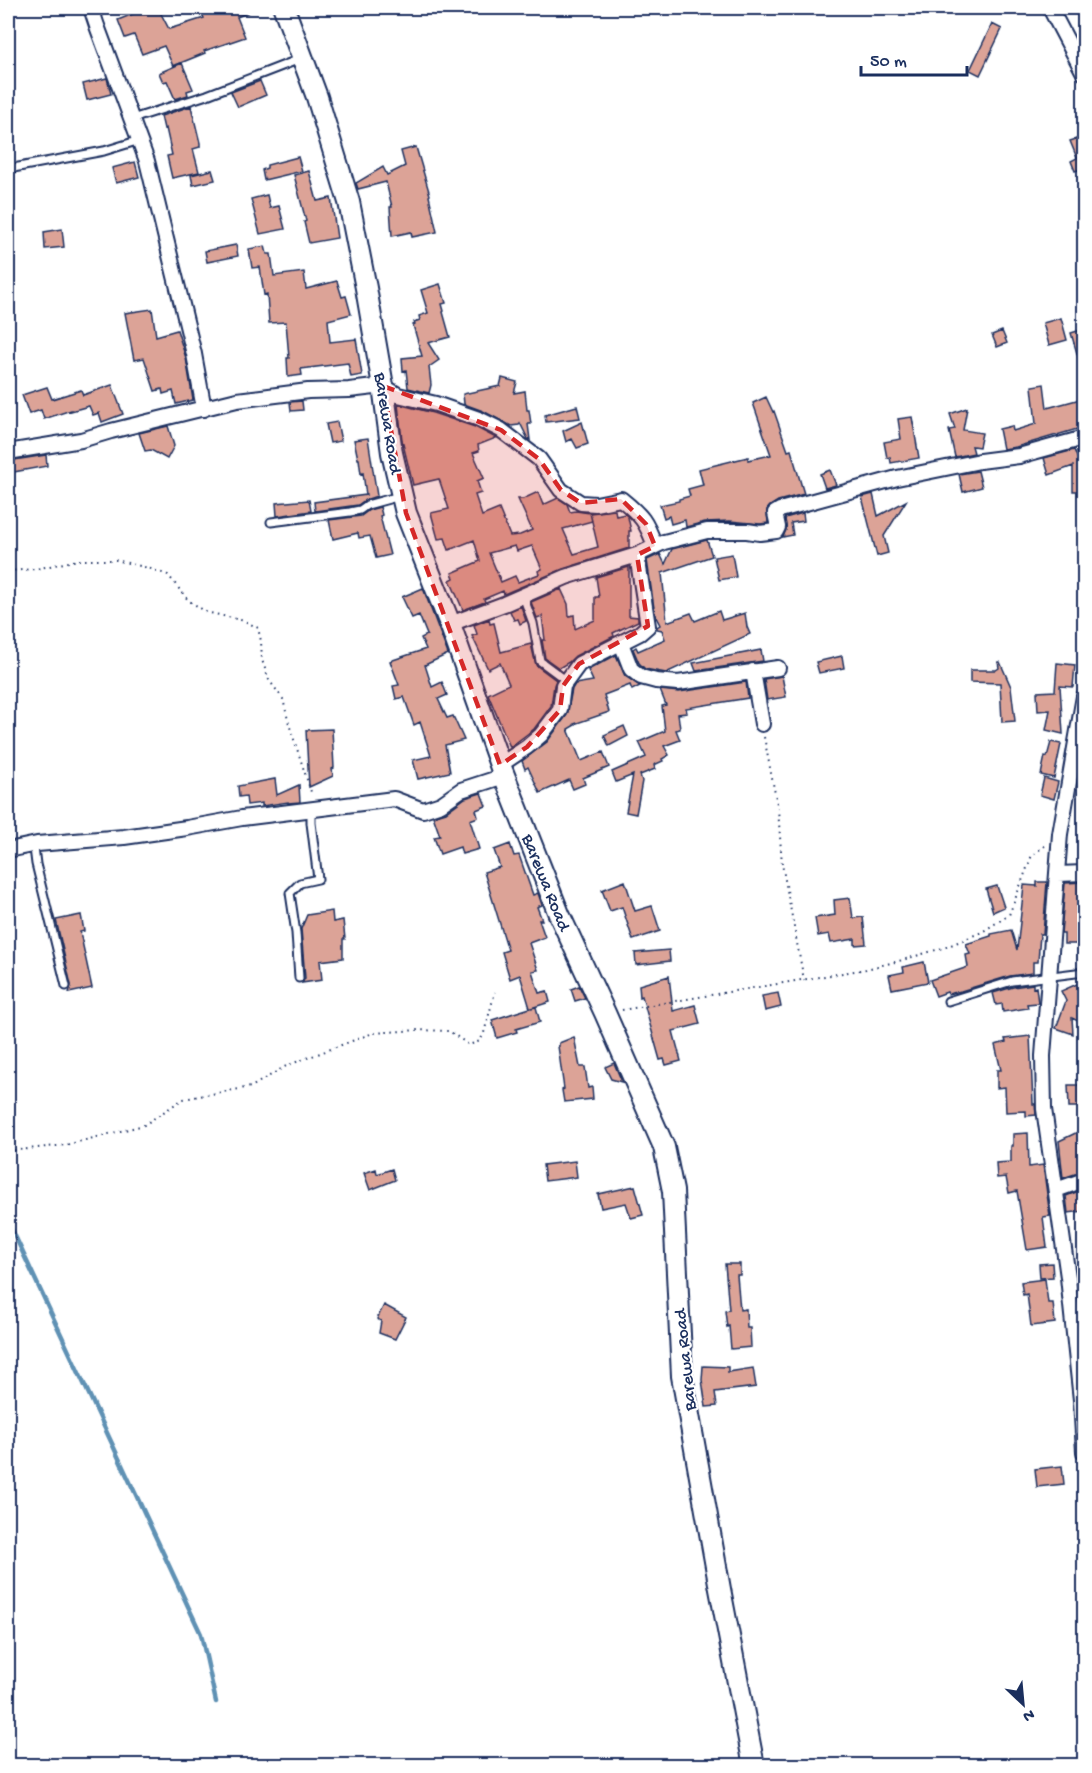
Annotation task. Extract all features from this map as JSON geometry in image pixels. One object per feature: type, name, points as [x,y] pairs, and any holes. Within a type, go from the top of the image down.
[{"type":"main road","name":"Barewa Road","points":[[284,8],[317,97],[349,202],[383,386],[392,453],[406,513],[450,624],[502,771],[559,914],[664,1147],[673,1191],[682,1377],[754,1766]]},
{"type":"street","points":[[91,8],[140,140],[160,210],[194,354],[204,409]]},
{"type":"street","points":[[1050,8],[1084,73]]},
{"type":"street","points":[[8,452],[81,440],[237,400],[308,391],[383,386],[398,395],[436,404],[479,419],[501,430],[539,459],[561,490],[581,503],[596,504],[621,499],[635,510],[646,524],[655,546]]},
{"type":"street","points":[[450,624],[566,577],[637,555],[664,542],[707,531],[760,533],[776,531],[778,527],[775,513],[780,510],[897,478],[980,460],[1019,456],[1084,438]]},
{"type":"street","points":[[8,850],[37,844],[124,837],[311,808],[394,799],[423,810],[441,804],[461,790],[502,771],[541,735],[560,710],[563,686],[579,664],[640,633],[648,626],[637,555]]},
{"type":"street","points":[[621,643],[631,669],[641,677],[656,681],[678,683],[778,668]]},
{"type":"street","points":[[753,671],[762,724]]},
{"type":"street","points":[[1084,696],[1060,834],[1043,1056],[1044,1109],[1068,1277],[1082,1400],[1084,1452]]},
{"type":"street","points":[[1058,874],[1084,873]]},
{"type":"street","points":[[1056,1190],[1084,1180]]},
{"type":"lane","points":[[132,119],[207,95],[303,58]]},
{"type":"lane","points":[[8,169],[104,151],[140,140]]},
{"type":"lane","points":[[271,522],[350,512],[402,496]]},
{"type":"lane","points":[[523,596],[533,623],[540,661],[567,681]]},
{"type":"lane","points":[[299,978],[290,893],[300,883],[318,879],[310,823],[311,808]]},
{"type":"lane","points":[[37,844],[34,848],[36,864],[66,986]]},
{"type":"lane","points":[[948,1001],[1012,981],[1084,972]]},
{"type":"path","points":[[8,571],[36,569],[78,560],[116,560],[168,575],[188,600],[207,612],[245,621],[258,628],[262,660],[269,680],[283,699],[314,800],[311,808]]},
{"type":"path","points":[[762,724],[778,809],[782,864],[804,980]]},
{"type":"path","points":[[605,1013],[804,980],[899,961],[946,947],[982,932],[1009,915],[1032,855],[1060,834]]},
{"type":"path","points":[[8,1151],[66,1145],[144,1125],[183,1099],[251,1087],[286,1066],[373,1033],[418,1030],[449,1031],[469,1045],[480,1041],[484,1034],[495,992]]},
{"type":"highlighted area","points":[[383,386],[501,430],[539,459],[561,490],[581,503],[621,499],[646,524],[655,546],[637,555],[648,626],[579,664],[563,686],[560,710],[527,747],[500,765],[406,513]]},
{"type":"building","points":[[148,8],[158,8],[169,29],[204,18],[202,14],[222,8],[258,8],[237,17],[245,37],[204,51],[205,53],[173,66],[164,46],[142,54],[134,35],[125,38],[118,20]]},
{"type":"building","points":[[992,24],[1002,29],[980,75],[970,70]]},
{"type":"building","points":[[182,63],[193,89],[187,91],[188,95],[175,99],[167,81],[163,82],[159,73]]},
{"type":"building","points":[[107,78],[111,94],[87,100],[83,84]]},
{"type":"building","points":[[260,81],[266,95],[238,107],[231,92]]},
{"type":"building","points":[[191,106],[200,143],[200,147],[193,149],[199,172],[172,178],[167,156],[172,155],[161,116]]},
{"type":"building","points":[[1079,138],[1084,141],[1084,177],[1081,169],[1075,171],[1071,161],[1077,158],[1070,141]]},
{"type":"building","points":[[416,147],[430,195],[437,232],[412,237],[411,232],[392,236],[390,207],[392,207],[386,182],[358,189],[356,183],[383,167],[387,175],[405,166],[401,151]]},
{"type":"building","points":[[298,157],[302,171],[264,180],[262,170],[267,168],[267,165]]},
{"type":"building","points":[[135,162],[139,177],[116,183],[112,168]]},
{"type":"building","points":[[212,170],[215,180],[193,185],[191,175]]},
{"type":"building","points":[[309,171],[317,201],[331,198],[337,238],[309,243],[304,222],[306,221],[294,175]]},
{"type":"building","points":[[267,195],[270,208],[279,206],[285,229],[260,234],[251,199]]},
{"type":"building","points":[[62,229],[64,247],[45,249],[44,232]]},
{"type":"building","points":[[236,245],[238,256],[207,262],[205,251]]},
{"type":"building","points":[[265,246],[267,254],[271,254],[274,276],[304,272],[306,289],[337,281],[342,297],[346,296],[351,314],[328,320],[330,342],[356,339],[362,375],[351,377],[348,363],[301,369],[302,375],[288,377],[286,322],[269,323],[267,294],[264,295],[260,267],[252,268],[249,249]]},
{"type":"building","points":[[440,284],[446,303],[442,304],[450,337],[428,343],[439,360],[429,367],[431,385],[429,393],[408,388],[402,358],[422,356],[413,325],[414,322],[420,320],[419,316],[428,313],[421,290]]},
{"type":"building","points":[[152,309],[156,336],[177,330],[186,358],[193,400],[176,404],[173,391],[163,394],[162,389],[155,391],[144,358],[134,360],[125,313]]},
{"type":"building","points":[[1061,318],[1067,340],[1049,345],[1043,323]]},
{"type":"building","points":[[1084,329],[1084,366],[1081,367],[1071,333]]},
{"type":"building","points":[[1002,331],[1007,343],[997,347],[992,335]]},
{"type":"building","points":[[502,378],[517,382],[514,393],[525,391],[531,424],[528,424],[530,440],[520,423],[511,426],[464,404],[463,394],[500,386]]},
{"type":"building","points":[[1044,384],[1047,408],[1084,398],[1084,427],[1003,449],[999,429],[1012,426],[1013,431],[1036,424],[1032,386]]},
{"type":"building","points":[[112,385],[123,414],[102,422],[99,413],[93,415],[89,406],[44,419],[41,410],[29,414],[22,395],[47,387],[52,399],[81,390],[83,395]]},
{"type":"building","points":[[766,397],[774,411],[788,451],[791,450],[804,494],[778,501],[770,506],[767,510],[768,523],[705,522],[686,527],[685,520],[671,524],[669,516],[664,518],[660,505],[690,496],[688,489],[703,485],[699,469],[748,457],[748,460],[771,455],[753,403]]},
{"type":"building","points":[[302,401],[303,410],[291,411],[290,402]]},
{"type":"building","points":[[398,404],[475,427],[496,438],[478,445],[479,451],[473,453],[484,478],[477,481],[481,493],[475,495],[482,516],[499,509],[510,536],[532,530],[518,499],[538,492],[543,505],[558,498],[567,504],[570,512],[590,513],[615,510],[616,516],[625,514],[628,517],[631,531],[629,531],[629,548],[563,569],[504,594],[503,591],[484,599],[485,602],[463,610],[450,580],[454,578],[452,573],[480,561],[474,540],[449,550],[445,538],[438,539],[431,513],[449,509],[439,479],[413,485],[402,440]],"holes":[[[592,521],[598,547],[574,554],[563,529]],[[515,546],[517,551],[532,546],[542,569],[538,571],[539,574],[518,582],[515,576],[501,582],[489,553]]]},
{"type":"building","points":[[577,406],[580,418],[546,422],[545,415]]},
{"type":"building","points":[[967,408],[963,430],[982,433],[979,447],[972,446],[974,453],[955,457],[949,430],[955,429],[950,414]]},
{"type":"building","points":[[912,417],[919,458],[891,463],[890,457],[887,458],[884,442],[901,439],[898,419]]},
{"type":"building","points":[[337,422],[341,441],[330,443],[326,424]]},
{"type":"building","points":[[582,422],[588,444],[577,448],[572,439],[566,442],[563,431]]},
{"type":"building","points":[[168,426],[174,446],[167,459],[151,450],[145,451],[139,433]]},
{"type":"building","points":[[368,438],[377,496],[358,505],[315,511],[314,502],[366,495],[354,440]]},
{"type":"building","points":[[1074,450],[1077,457],[1084,453],[1084,491],[1073,491],[1073,466],[1049,475],[1044,458]]},
{"type":"building","points":[[46,455],[47,466],[8,473],[8,461]]},
{"type":"building","points":[[830,470],[836,485],[825,488],[820,474]]},
{"type":"building","points":[[978,471],[982,487],[963,492],[959,474]]},
{"type":"building","points":[[873,494],[878,516],[906,501],[884,536],[888,553],[877,556],[862,497]]},
{"type":"building","points":[[309,500],[311,511],[277,516],[276,503]]},
{"type":"building","points":[[380,507],[382,515],[380,516],[390,555],[376,558],[370,536],[359,538],[358,533],[333,539],[329,520],[361,516],[369,510]]},
{"type":"building","points":[[803,513],[804,521],[791,523],[793,535],[783,537],[786,530],[785,518]]},
{"type":"building","points":[[707,540],[712,556],[662,573],[667,622],[691,613],[695,621],[719,611],[722,620],[745,613],[750,634],[666,673],[645,669],[639,663],[633,649],[636,647],[638,651],[665,639],[662,630],[657,629],[660,625],[655,615],[647,560],[660,554],[665,564],[672,549]]},
{"type":"building","points":[[732,554],[736,577],[719,580],[714,557]]},
{"type":"building","points":[[629,567],[629,616],[638,617],[638,621],[613,633],[614,636],[575,656],[559,668],[545,658],[542,616],[537,618],[531,602],[561,589],[568,604],[569,616],[574,615],[575,629],[595,620],[595,597],[599,597],[596,577]]},
{"type":"building","points":[[423,588],[448,654],[425,665],[432,687],[442,682],[447,695],[438,699],[447,718],[453,716],[464,740],[445,745],[450,772],[418,779],[413,760],[431,756],[420,722],[414,725],[404,697],[396,699],[393,686],[399,685],[390,661],[426,649],[421,638],[427,635],[419,615],[412,618],[402,597]]},
{"type":"building","points":[[521,606],[526,621],[520,624],[518,619],[514,620],[510,611]]},
{"type":"building","points":[[489,619],[490,624],[494,623],[501,652],[531,644],[536,665],[556,680],[551,706],[534,729],[510,747],[488,694],[509,684],[500,663],[488,669],[472,636],[477,634],[474,625]]},
{"type":"building","points":[[761,650],[763,661],[696,671],[693,663]]},
{"type":"building","points":[[616,655],[625,676],[640,686],[632,690],[630,685],[604,695],[609,712],[574,724],[568,729],[581,761],[603,752],[609,767],[583,778],[585,784],[573,789],[569,780],[540,793],[528,767],[525,769],[522,761],[547,742],[567,715],[575,684],[593,681],[588,670]]},
{"type":"building","points":[[842,656],[844,668],[819,673],[816,662]]},
{"type":"building","points":[[998,662],[1011,687],[1015,721],[1002,722],[1000,683],[970,682],[970,670],[996,670],[999,668]]},
{"type":"building","points":[[1057,663],[1075,665],[1073,687],[1060,686],[1063,734],[1046,730],[1050,710],[1038,711],[1037,692],[1055,691]]},
{"type":"building","points":[[782,676],[786,697],[767,700],[764,679]]},
{"type":"building","points":[[746,682],[748,698],[686,708],[687,713],[678,714],[680,729],[676,730],[680,740],[664,746],[669,755],[654,765],[655,769],[640,775],[642,781],[636,814],[626,812],[633,775],[616,782],[612,772],[646,757],[639,742],[665,731],[662,706],[666,705],[660,690],[679,692]]},
{"type":"building","points":[[624,726],[628,736],[609,746],[604,735]]},
{"type":"building","points":[[332,729],[333,776],[309,787],[306,730]]},
{"type":"building","points":[[1051,742],[1061,744],[1054,778],[1041,775]]},
{"type":"building","points":[[1044,778],[1058,782],[1054,799],[1040,795]]},
{"type":"building","points":[[275,779],[277,795],[299,785],[300,802],[262,806],[262,803],[247,805],[246,796],[239,797],[238,786]]},
{"type":"building","points":[[481,793],[486,806],[476,810],[478,817],[470,820],[479,849],[462,854],[460,847],[440,854],[434,837],[440,836],[433,816],[446,812],[465,798]]},
{"type":"building","points":[[510,844],[514,856],[519,855],[533,895],[538,893],[542,905],[537,907],[545,937],[529,943],[538,970],[532,971],[539,993],[547,991],[550,1002],[531,1008],[536,1007],[540,1022],[516,1029],[517,1032],[497,1038],[492,1020],[530,1008],[520,975],[510,979],[502,952],[508,950],[484,872],[500,867],[494,850]]},
{"type":"building","points":[[625,881],[635,911],[652,906],[660,931],[633,940],[622,907],[610,911],[602,890]]},
{"type":"building","points":[[1037,882],[1047,882],[1043,934],[1040,934],[1038,962],[1033,962],[1033,973],[1010,976],[936,996],[930,980],[968,967],[966,955],[970,954],[966,944],[991,936],[991,934],[1011,930],[1017,950],[1024,885],[1037,886]]},
{"type":"building","points":[[1084,882],[1084,944],[1064,944],[1064,934],[1061,934],[1065,883]]},
{"type":"building","points":[[997,886],[1004,907],[993,912],[986,889]]},
{"type":"building","points":[[850,898],[853,918],[863,917],[866,944],[855,945],[855,939],[831,943],[829,934],[818,936],[815,918],[835,915],[834,900]]},
{"type":"building","points":[[332,911],[333,922],[343,920],[345,939],[343,939],[343,958],[320,961],[322,980],[302,983],[305,978],[301,929],[307,915]]},
{"type":"building","points":[[81,915],[84,931],[80,932],[92,988],[69,993],[71,985],[56,920]]},
{"type":"building","points":[[669,950],[670,961],[636,965],[635,953]]},
{"type":"building","points":[[924,962],[928,982],[892,989],[889,975],[904,972],[903,967]]},
{"type":"building","points":[[669,976],[673,1011],[695,1005],[700,1024],[673,1031],[681,1061],[666,1065],[664,1059],[660,1060],[642,996],[640,997],[639,985]]},
{"type":"building","points":[[1084,981],[1084,1024],[1072,1018],[1073,1034],[1056,1028],[1066,1001],[1061,991]]},
{"type":"building","points":[[1033,984],[1033,988],[1036,987],[1038,1003],[1027,1004],[1028,1008],[1003,1012],[1002,1004],[996,1005],[993,993]]},
{"type":"building","points":[[579,986],[585,998],[575,1001],[571,989]]},
{"type":"building","points":[[778,993],[781,1007],[765,1011],[762,996]]},
{"type":"building","points":[[1030,1036],[1033,1104],[1035,1104],[1036,1115],[1026,1116],[1026,1111],[1006,1112],[1005,1087],[997,1088],[997,1070],[1001,1070],[995,1045],[1006,1042],[1005,1039]]},
{"type":"building","points":[[574,1037],[580,1067],[585,1067],[588,1088],[592,1087],[593,1099],[564,1102],[558,1046],[559,1043]]},
{"type":"building","points":[[614,1063],[622,1082],[611,1079],[605,1067]]},
{"type":"building","points":[[1068,1085],[1084,1085],[1084,1107],[1069,1107]]},
{"type":"building","points":[[1084,1129],[1084,1171],[1063,1178],[1059,1141]]},
{"type":"building","points":[[1028,1133],[1029,1167],[1043,1165],[1050,1216],[1043,1217],[1047,1247],[1027,1250],[1017,1191],[1009,1193],[1006,1177],[997,1178],[996,1163],[1011,1162],[1013,1134]]},
{"type":"building","points":[[575,1161],[577,1177],[545,1181],[543,1165]]},
{"type":"building","points":[[376,1169],[377,1174],[392,1169],[395,1180],[370,1190],[364,1173]]},
{"type":"building","points":[[635,1186],[643,1215],[631,1218],[626,1203],[601,1208],[598,1194]]},
{"type":"building","points":[[1084,1189],[1084,1211],[1068,1213],[1066,1196]]},
{"type":"building","points":[[1052,1263],[1053,1277],[1040,1278],[1039,1264]]},
{"type":"building","points":[[725,1264],[740,1264],[740,1275],[737,1275],[740,1310],[746,1309],[751,1347],[731,1349],[725,1311],[729,1310]]},
{"type":"building","points":[[1045,1279],[1048,1303],[1053,1303],[1055,1323],[1031,1326],[1027,1294],[1023,1295],[1021,1282]]},
{"type":"building","points":[[384,1305],[406,1317],[395,1339],[379,1333],[381,1321],[377,1319]]},
{"type":"building","points":[[703,1366],[728,1367],[728,1372],[753,1368],[756,1387],[715,1392],[717,1406],[706,1407],[702,1380]]},
{"type":"building","points":[[1062,1466],[1064,1484],[1037,1487],[1035,1469]]},
{"type":"waterway","points":[[8,1221],[201,1634],[216,1702]]}]
